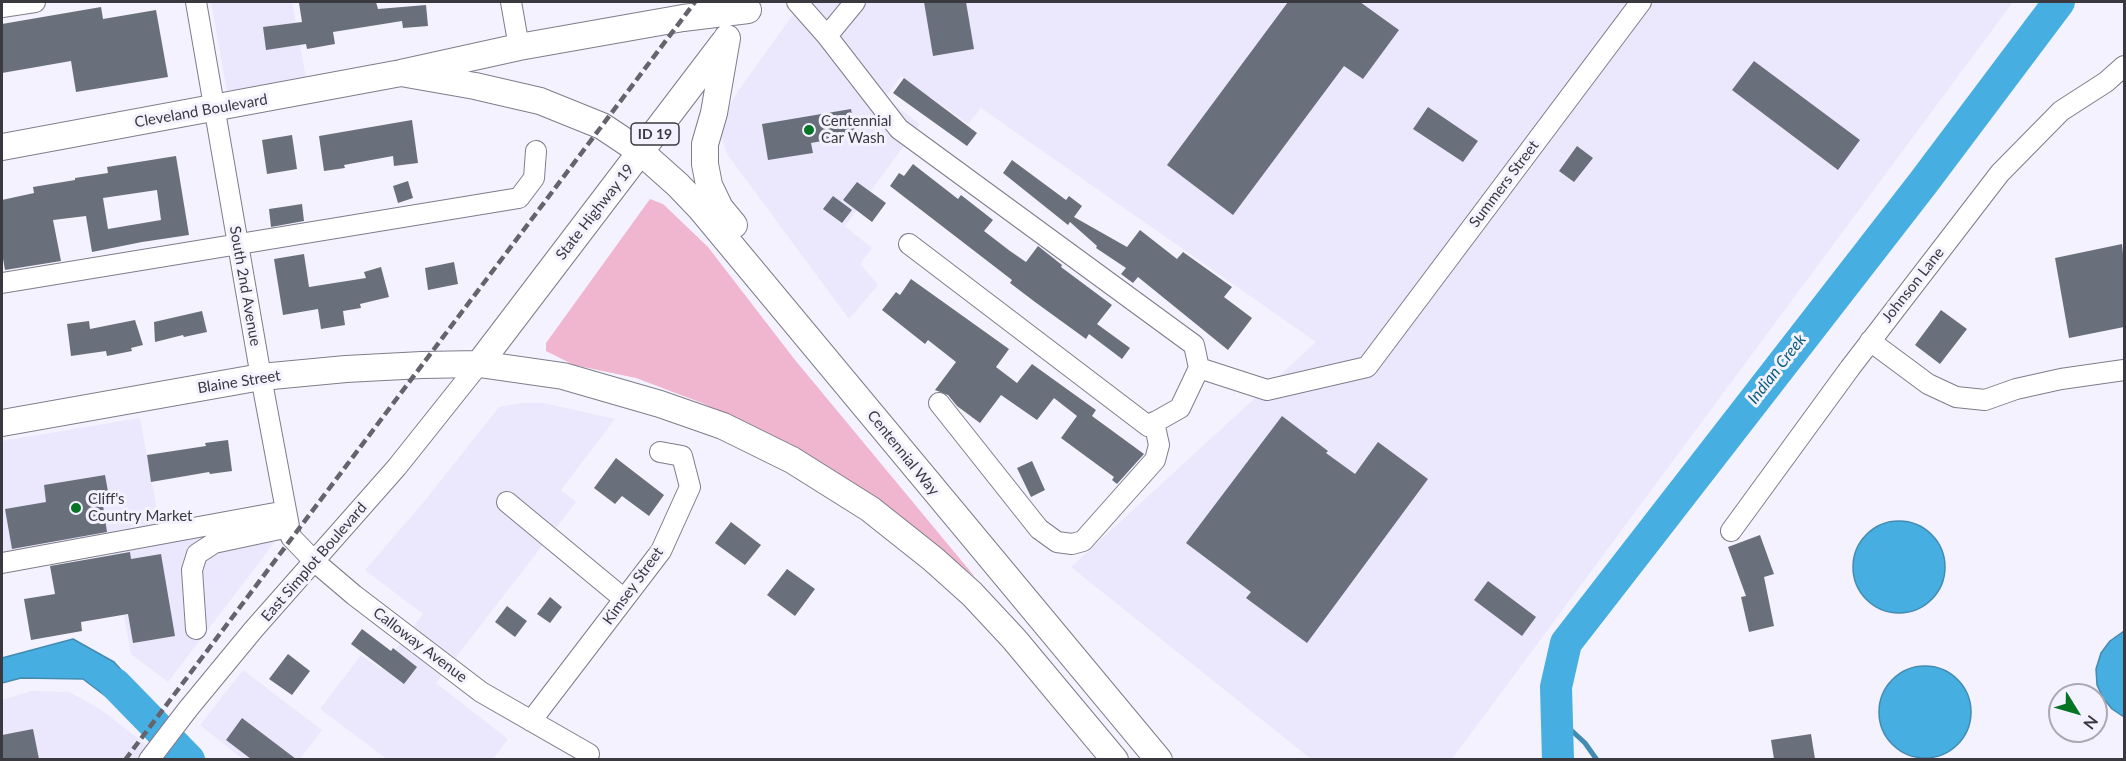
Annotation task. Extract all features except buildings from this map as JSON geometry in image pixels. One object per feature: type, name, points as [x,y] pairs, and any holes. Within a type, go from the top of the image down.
[{"type":"main road","name":"Cleveland Boulevard","points":[[2,147],[401,73],[519,47],[751,6]]},
{"type":"main road","name":"State Highway 19","points":[[478,364],[751,6]]},
{"type":"main road","points":[[727,38],[714,113],[705,144],[705,164],[709,185],[720,208],[920,450],[939,497]]},
{"type":"main road","name":"Centennial Way","points":[[401,73],[475,86],[540,101],[602,126],[641,152],[678,185],[700,208],[1158,759]]},
{"type":"main road","points":[[478,364],[563,376],[660,404],[723,426],[802,466],[870,509],[972,594],[1014,639],[1115,759]]},
{"type":"main road","name":"Blaine Street","points":[[2,423],[261,377],[346,369],[478,364]]},
{"type":"street","points":[[2,7],[35,2]]},
{"type":"street","name":"South 2nd Avenue","points":[[196,2],[291,537],[314,561]]},
{"type":"street","points":[[511,2],[519,47]]},
{"type":"street","points":[[797,2],[827,36],[899,129],[1194,345],[1199,368],[1180,408],[1148,426],[909,244]]},
{"type":"street","points":[[827,36],[855,2]]},
{"type":"street","name":"Summers Street","points":[[1199,368],[1267,390],[1367,367],[1641,2]]},
{"type":"street","name":"Johnson Lane","points":[[1731,531],[1870,340],[2000,173],[2061,111],[2106,82],[2124,66]]},
{"type":"street","points":[[2,283],[519,198],[534,178],[537,151]]},
{"type":"street","points":[[1870,340],[1928,384],[1956,397],[1985,400],[2016,389],[2061,379],[2124,370]]},
{"type":"street","name":"East Simplot Boulevard","points":[[153,754],[188,709],[397,467],[478,364]]},
{"type":"street","points":[[939,403],[1039,530],[1057,542],[1072,544],[1083,541],[1155,460],[1158,445],[1154,422]]},
{"type":"street","name":"Kimsey Street","points":[[531,721],[661,551],[690,487],[682,456],[660,452]]},
{"type":"street","points":[[507,502],[624,599]]},
{"type":"street","points":[[2,562],[288,519]]},
{"type":"street","points":[[196,629],[192,570],[197,554],[214,543],[288,519]]},
{"type":"street","name":"Calloway Avenue","points":[[314,561],[354,595],[481,692],[589,754]]},
{"type":"shaded area","points":[[211,2],[292,2],[306,78],[227,91]]},
{"type":"shaded area","points":[[802,2],[2013,2],[1452,759],[1311,759],[1071,567],[1316,342],[981,108],[968,124],[901,76],[885,98],[920,124],[845,226],[872,248],[860,264],[878,285],[849,319],[727,154],[718,127],[738,91]]},
{"type":"shaded area","points":[[650,199],[663,204],[708,247],[795,360],[975,577],[889,508],[793,446],[702,403],[636,378],[574,365],[546,351],[546,343]]},
{"type":"shaded area","points":[[523,403],[544,403],[615,419],[561,490],[576,502],[436,683],[508,739],[493,759],[387,759],[320,709],[361,655],[381,669],[423,614],[365,570],[423,503],[499,407]]},
{"type":"shaded area","points":[[140,418],[163,543],[270,524],[274,543],[168,682],[131,654],[112,552],[2,573],[2,441]]},
{"type":"shaded area","points":[[243,670],[322,730],[300,759],[244,760],[200,725]]},
{"type":"shaded area","points":[[31,691],[69,692],[100,709],[165,759],[2,760],[2,700]]},
{"type":"water","points":[[1899,521],[1917,525],[1932,534],[1941,549],[1945,567],[1941,585],[1932,600],[1917,609],[1899,613],[1881,609],[1866,600],[1857,585],[1853,567],[1857,549],[1866,534],[1881,525]]},
{"type":"water","points":[[2124,631],[2124,717],[2108,704],[2108,683],[2097,683],[2096,669],[2101,653],[2110,641]]},
{"type":"water","points":[[73,639],[114,662],[152,704],[137,720],[83,679],[21,678],[2,683],[2,658]]},
{"type":"water","points":[[1925,666],[1943,670],[1958,679],[1967,694],[1971,712],[1967,730],[1958,745],[1943,754],[1925,758],[1907,754],[1892,745],[1883,730],[1879,712],[1883,694],[1892,679],[1907,670]]},
{"type":"waterway","name":"Indian Creek","points":[[1558,760],[1556,687],[1566,643],[1923,183],[2059,2]]},
{"type":"waterway","name":"Indian Creek","points":[[115,684],[189,760]]},
{"type":"waterway","points":[[1557,717],[1585,743],[1597,760]]},
{"type":"railway","points":[[125,760],[695,2]]},
{"type":"place","name":"Centennial Car Wash","points":[[809,130]]},
{"type":"place","name":"Cliff's Country Market","points":[[76,508]]}]
